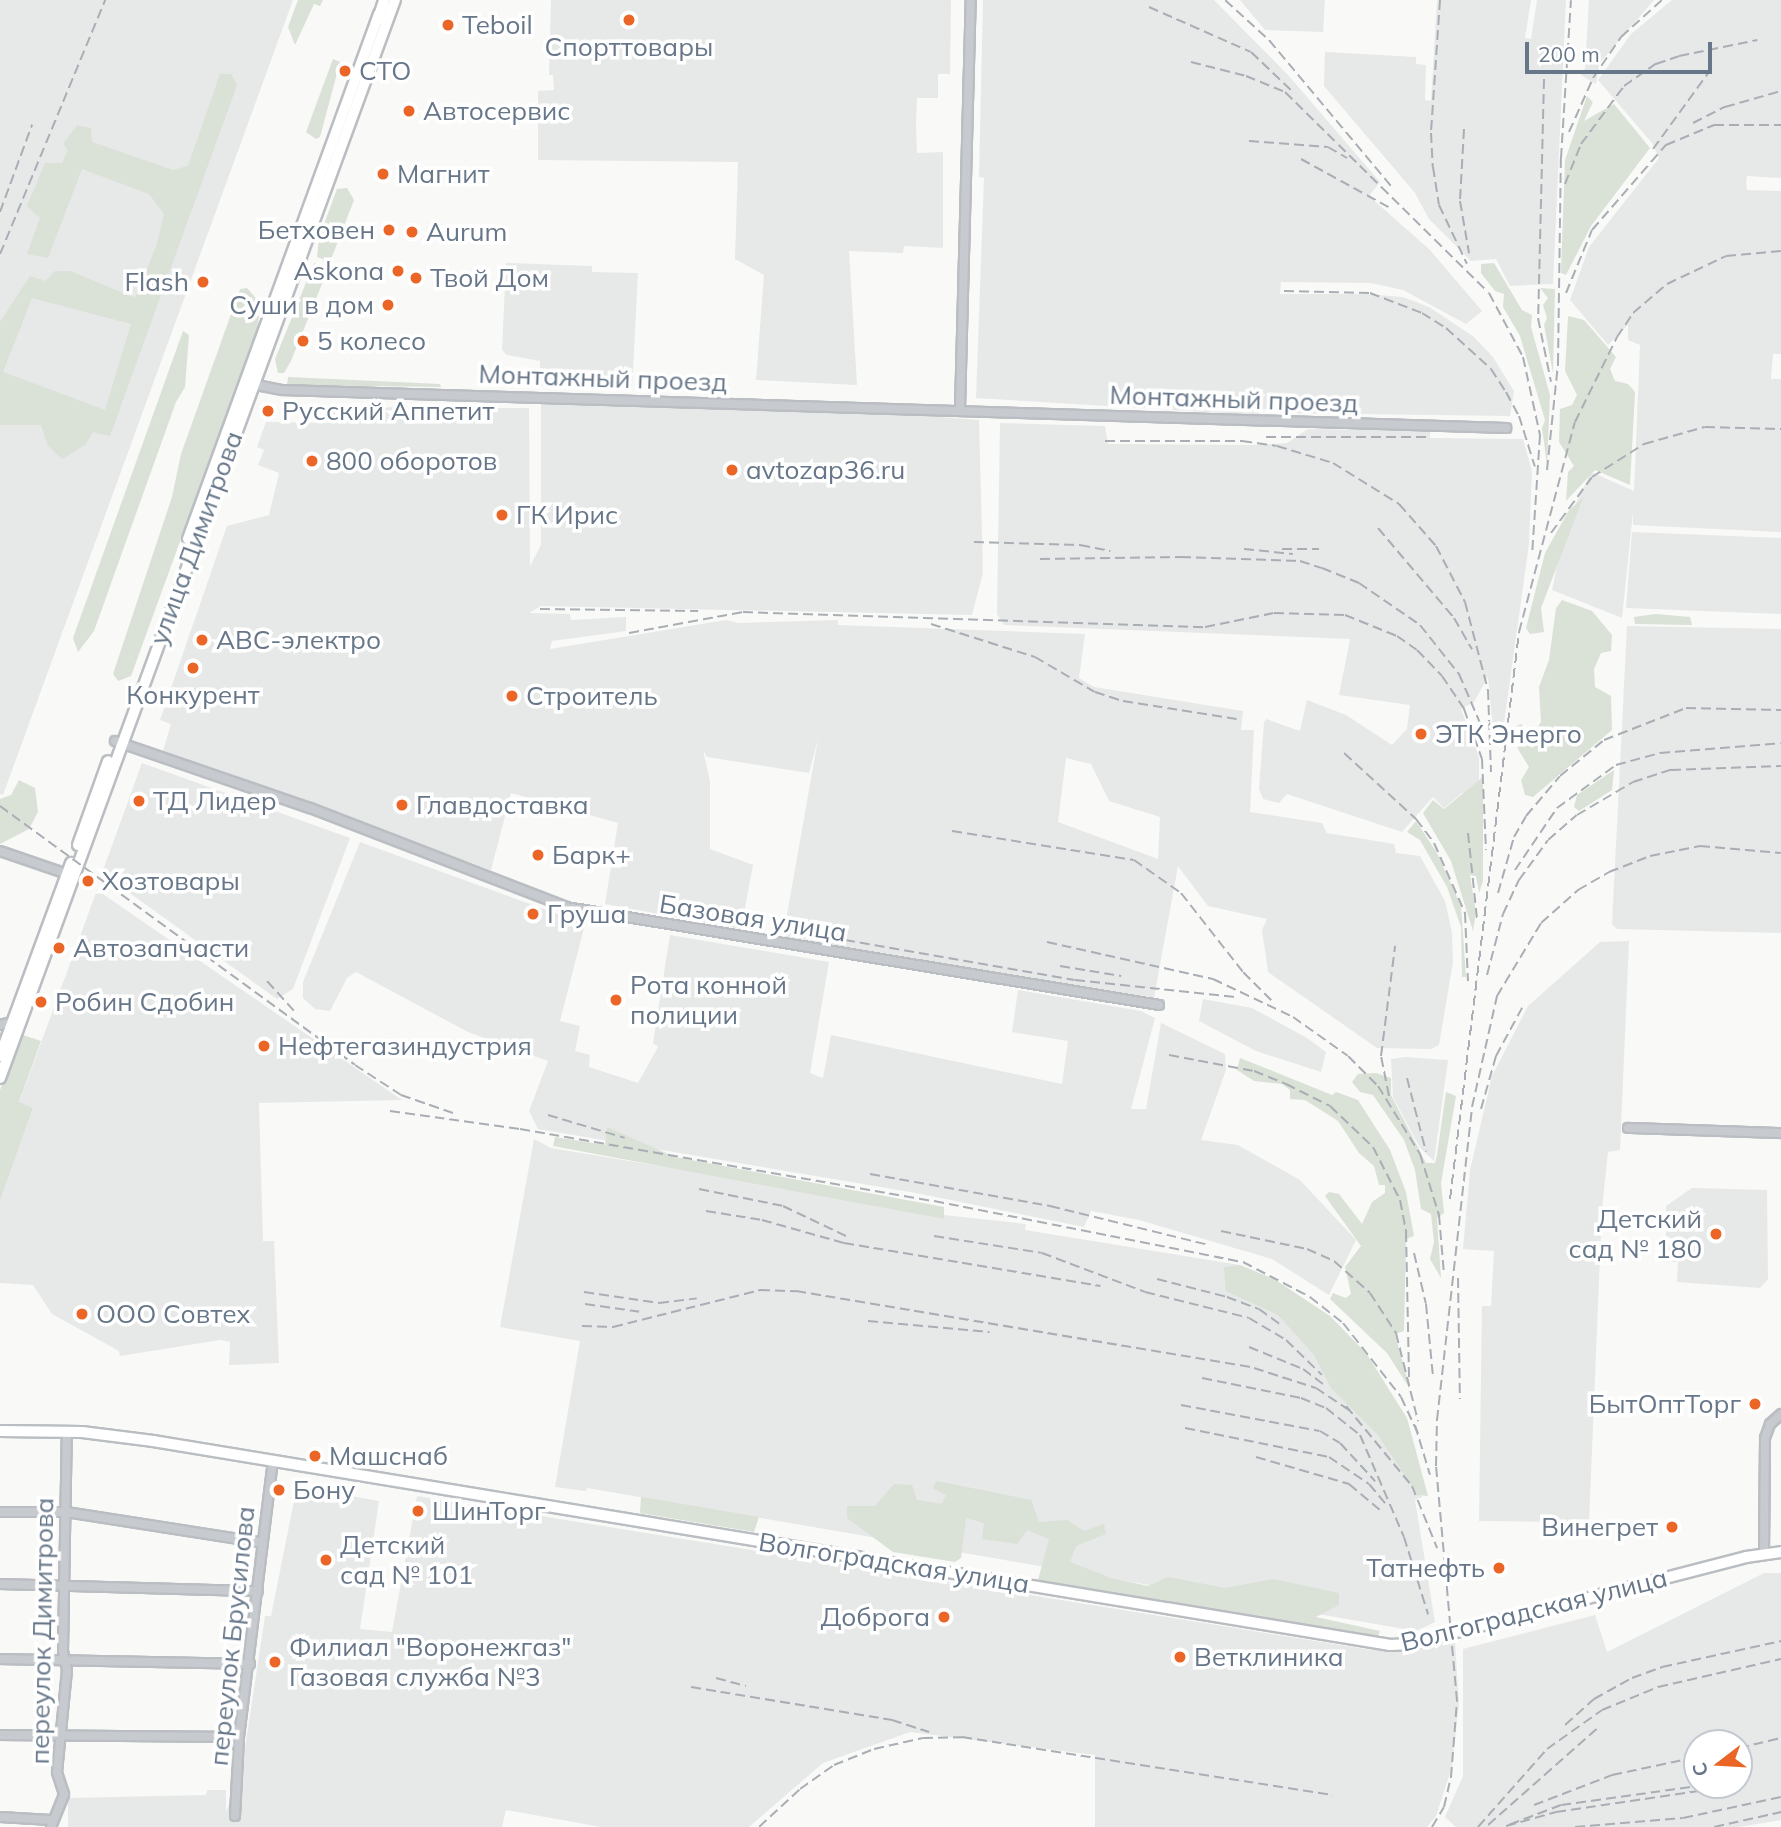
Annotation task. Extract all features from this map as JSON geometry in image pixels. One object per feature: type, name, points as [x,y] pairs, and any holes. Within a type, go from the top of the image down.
[{"type":"highway","points":[[378,19],[384,0]]},
{"type":"main road","name":"улица Димитрова","points":[[248,383],[395,0]]},
{"type":"main road","name":"улица Димитрова","points":[[0,1056],[16,1023],[119,742],[378,19]]},
{"type":"main road","name":"улица Димитрова","points":[[0,1078],[67,874],[119,742]]},
{"type":"main road","name":"Волгоградская улица","points":[[0,1431],[67,1431],[273,1461],[1390,1645],[1410,1644],[1763,1554],[1781,1552]]},
{"type":"street","points":[[960,409],[971,0]]},
{"type":"street","name":"Монтажный проезд","points":[[248,383],[317,391],[1506,428]]},
{"type":"street","name":"Базовая улица","points":[[119,742],[579,910],[1159,1005]]},
{"type":"street","points":[[0,851],[67,874]]},
{"type":"street","points":[[0,1025],[16,1023]]},
{"type":"street","points":[[1628,1128],[1781,1133]]},
{"type":"street","points":[[1763,1554],[1765,1438],[1770,1424],[1781,1414]]},
{"type":"street","name":"переулок Димитрова","points":[[51,1824],[64,1794],[57,1772],[65,1660],[63,1586],[67,1431]]},
{"type":"street","name":"переулок Брусилова","points":[[235,1816],[239,1737],[273,1461]]},
{"type":"street","points":[[0,1512],[66,1512],[262,1543]]},
{"type":"street","points":[[0,1584],[258,1591]]},
{"type":"street","points":[[0,1659],[250,1664]]},
{"type":"street","points":[[0,1735],[239,1737]]},
{"type":"street","points":[[0,1817],[51,1824]]},
{"type":"shaded area","points":[[0,0],[293,0],[3,795],[0,794]]},
{"type":"shaded area","points":[[298,0],[323,0],[320,6],[314,4],[295,45],[288,27]]},
{"type":"shaded area","points":[[551,0],[951,0],[950,74],[938,74],[938,98],[917,98],[916,124],[917,153],[943,152],[943,248],[904,246],[903,253],[849,251],[857,385],[756,380],[764,275],[735,259],[738,162],[538,160],[538,91],[554,90],[553,75],[549,75]]},
{"type":"shaded area","points":[[983,0],[1214,0],[1289,76],[1380,182],[1369,196],[1430,250],[1482,311],[1466,324],[1403,290],[1371,283],[1281,282],[1280,294],[1403,297],[1429,307],[1474,337],[1493,357],[1514,391],[1510,416],[1278,413],[1278,409],[1263,409],[1257,415],[976,398],[984,178],[979,177]]},
{"type":"shaded area","points":[[1240,0],[1325,0],[1323,32],[1265,30]]},
{"type":"shaded area","points":[[1437,0],[1531,0],[1525,38],[1531,39],[1537,0],[1566,0],[1553,284],[1510,286],[1496,259],[1471,261],[1429,219],[1415,193],[1324,86],[1325,52],[1416,57],[1416,64],[1426,65],[1425,100],[1431,101]]},
{"type":"shaded area","points":[[1589,0],[1654,0],[1599,64],[1596,84],[1581,75],[1585,68]]},
{"type":"shaded area","points":[[1672,0],[1781,0],[1781,178],[1747,176],[1746,183],[1747,190],[1781,191],[1781,354],[1773,354],[1771,379],[1781,379],[1781,532],[1633,525],[1633,512],[1622,618],[1552,590],[1565,526],[1591,472],[1634,491],[1640,345],[1628,340],[1628,325],[1608,345],[1570,300],[1589,247],[1659,158],[1652,143],[1598,80],[1631,34]]},
{"type":"shaded area","points":[[333,59],[340,62],[320,137],[316,139],[306,132]]},
{"type":"shaded area","points":[[220,74],[231,74],[237,85],[110,436],[93,432],[85,445],[62,459],[48,446],[41,425],[0,425],[0,322],[30,276],[45,281],[55,271],[70,271],[135,298],[157,244],[164,214],[149,194],[82,169],[48,258],[27,254],[40,218],[27,206],[45,163],[62,163],[68,150],[63,144],[77,125],[91,128],[92,142],[173,170],[188,166]],"holes":[[[32,298],[131,324],[105,410],[3,372]]]},
{"type":"shaded area","points":[[1587,96],[1593,102],[1584,121],[1614,104],[1650,148],[1591,226],[1566,275],[1561,273],[1565,160]]},
{"type":"shaded area","points":[[347,188],[354,200],[330,262],[317,257],[319,238],[337,189]]},
{"type":"shaded area","points":[[314,263],[328,269],[291,361],[284,373],[278,373],[275,359]]},
{"type":"shaded area","points":[[506,263],[592,266],[592,272],[638,273],[632,389],[540,386],[540,361],[507,355],[502,350]]},
{"type":"shaded area","points":[[1494,263],[1522,310],[1532,315],[1531,327],[1550,395],[1547,465],[1542,428],[1545,420],[1520,336],[1503,307],[1504,294],[1495,291],[1481,273],[1481,264]]},
{"type":"shaded area","points":[[247,288],[261,304],[257,330],[131,676],[118,681],[113,674],[172,497],[181,454],[240,289]]},
{"type":"shaded area","points":[[1540,288],[1555,289],[1553,373],[1544,325],[1547,318],[1543,305],[1548,298]]},
{"type":"shaded area","points":[[1568,316],[1584,320],[1616,357],[1610,369],[1615,381],[1628,384],[1635,392],[1630,485],[1595,470],[1566,501],[1568,472],[1574,466],[1559,442],[1560,409],[1572,405],[1577,395],[1565,371]]},
{"type":"shaded area","points":[[183,331],[189,335],[185,387],[176,402],[94,631],[78,652],[73,638]]},
{"type":"shaded area","points":[[288,377],[440,384],[441,387],[287,385]]},
{"type":"shaded area","points":[[541,402],[853,410],[979,420],[983,573],[972,615],[541,606],[529,613],[570,614],[571,620],[626,617],[626,631],[552,641],[550,649],[726,620],[738,623],[838,620],[838,625],[1085,634],[1079,678],[1094,687],[1243,711],[1241,730],[1254,730],[1250,812],[1322,823],[1327,833],[1394,844],[1396,853],[1420,856],[1445,901],[1452,933],[1453,962],[1439,1045],[1431,1049],[1377,1048],[1268,972],[1262,930],[1267,919],[1208,906],[1178,866],[1154,998],[783,937],[818,739],[809,773],[707,757],[703,750],[710,781],[710,849],[753,865],[741,929],[605,904],[618,823],[511,793],[491,870],[163,751],[171,724],[160,720],[227,526],[269,515],[279,473],[258,465],[264,450],[257,447],[266,422],[330,423],[329,407],[529,408],[530,566],[541,545]],"holes":[[[1066,758],[1091,764],[1109,801],[1160,817],[1158,859],[1058,822]]]},
{"type":"shaded area","points":[[1000,423],[1105,426],[1108,444],[1287,443],[1308,429],[1430,431],[1430,438],[1523,439],[1532,471],[1529,544],[1504,723],[1493,728],[1488,677],[1474,702],[1461,709],[1479,757],[1479,793],[1462,793],[1444,808],[1433,797],[1402,832],[1287,794],[1279,803],[1263,799],[1259,789],[1266,719],[1300,731],[1307,700],[1346,715],[1392,745],[1407,729],[1410,705],[1339,695],[1350,639],[1004,625],[997,614]]},
{"type":"shaded area","points":[[1583,498],[1541,608],[1544,632],[1530,634],[1526,628],[1545,553],[1569,510]]},
{"type":"shaded area","points":[[1632,532],[1781,538],[1781,614],[1626,608]]},
{"type":"shaded area","points":[[1562,600],[1592,611],[1612,635],[1611,651],[1601,653],[1594,669],[1595,687],[1611,696],[1612,730],[1533,797],[1525,795],[1521,780],[1529,767],[1518,749],[1516,726],[1522,724],[1526,745],[1533,748],[1532,735],[1541,722],[1539,687],[1549,660],[1556,608]]},
{"type":"shaded area","points":[[1656,614],[1690,617],[1692,625],[1635,624],[1634,617]]},
{"type":"shaded area","points":[[1627,626],[1781,629],[1781,933],[1617,929],[1612,924]]},
{"type":"shaded area","points":[[142,763],[350,838],[293,989],[277,999],[102,873]]},
{"type":"shaded area","points":[[1614,770],[1612,790],[1579,811],[1574,807],[1577,795]]},
{"type":"shaded area","points":[[1483,777],[1483,881],[1479,893],[1476,876],[1470,875],[1476,913],[1473,931],[1451,861],[1423,813],[1433,800],[1444,809]]},
{"type":"shaded area","points":[[19,780],[35,788],[38,812],[29,829],[0,844],[0,799],[11,795]]},
{"type":"shaded area","points":[[1416,821],[1437,853],[1461,906],[1466,977],[1462,977],[1461,927],[1447,887],[1420,840],[1407,832]]},
{"type":"shaded area","points":[[360,842],[585,924],[560,1021],[580,1026],[575,1051],[590,1055],[589,1067],[638,1083],[658,1047],[653,1043],[670,935],[829,962],[810,1073],[823,1078],[831,1035],[1062,1084],[1068,1041],[1012,1032],[1018,990],[1141,1011],[1155,1018],[1131,1109],[1146,1109],[1161,1023],[1225,1054],[1226,1070],[1201,1140],[1238,1145],[1300,1180],[1356,1240],[1329,1295],[1272,1259],[1139,1220],[1091,1211],[1084,1227],[916,1193],[538,1129],[529,1111],[548,1061],[468,1032],[356,972],[347,978],[330,1011],[315,1009],[303,998],[303,982]]},
{"type":"shaded area","points":[[97,890],[402,1100],[259,1103],[263,1241],[274,1241],[279,1363],[229,1365],[230,1342],[220,1340],[120,1356],[119,1351],[52,1314],[33,1285],[0,1283],[0,1201],[33,1108],[19,1103]]},
{"type":"shaded area","points":[[1629,941],[1620,1150],[1608,1152],[1602,1209],[1589,1522],[1479,1521],[1482,1306],[1491,1306],[1494,1251],[1463,1249],[1470,1170],[1492,1076],[1528,1006],[1600,942]]},
{"type":"shaded area","points":[[1203,999],[1252,1008],[1307,1038],[1326,1052],[1321,1072],[1256,1051],[1199,1021]]},
{"type":"shaded area","points":[[20,1034],[41,1041],[19,1102],[33,1108],[0,1201],[0,1090]]},
{"type":"shaded area","points":[[1405,1057],[1448,1060],[1434,1161],[1420,1148],[1393,1097],[1391,1059]]},
{"type":"shaded area","points":[[1240,1058],[1332,1095],[1336,1092],[1358,1100],[1390,1150],[1406,1192],[1414,1236],[1406,1239],[1404,1331],[1395,1334],[1410,1389],[1387,1353],[1330,1299],[1333,1293],[1346,1298],[1351,1294],[1345,1267],[1361,1246],[1325,1196],[1329,1192],[1339,1194],[1362,1224],[1372,1202],[1385,1193],[1385,1185],[1379,1185],[1374,1166],[1359,1153],[1338,1121],[1305,1100],[1290,1099],[1290,1090],[1282,1084],[1254,1081],[1237,1070]]},
{"type":"shaded area","points":[[1376,1073],[1391,1078],[1391,1095],[1426,1163],[1435,1163],[1446,1092],[1456,1096],[1441,1183],[1444,1213],[1437,1218],[1441,1278],[1430,1259],[1434,1242],[1431,1214],[1421,1209],[1415,1170],[1404,1140],[1373,1095],[1360,1092],[1352,1082],[1358,1074]]},
{"type":"shaded area","points":[[607,1127],[675,1157],[944,1207],[944,1219],[553,1146],[555,1137],[605,1145]]},
{"type":"shaded area","points":[[534,1139],[551,1148],[809,1191],[943,1219],[944,1215],[1026,1224],[1025,1230],[1240,1265],[1408,1431],[1422,1497],[1415,1500],[1435,1622],[1416,1631],[587,1488],[586,1491],[555,1487],[580,1341],[500,1327]]},
{"type":"shaded area","name":"Детский сад № 180","points":[[1692,1188],[1767,1190],[1768,1279],[1760,1288],[1677,1282],[1678,1262],[1666,1262],[1666,1206]]},
{"type":"shaded area","points":[[1240,1265],[1274,1279],[1330,1316],[1366,1353],[1407,1418],[1428,1496],[1418,1495],[1377,1434],[1331,1388],[1314,1355],[1278,1315],[1226,1291],[1224,1267]]},
{"type":"shaded area","points":[[937,1481],[1031,1500],[1039,1522],[1067,1520],[1084,1531],[1104,1524],[1106,1534],[1076,1546],[1070,1562],[1111,1578],[1148,1586],[1168,1577],[1225,1588],[1273,1579],[1339,1593],[1339,1605],[1316,1617],[1380,1631],[1378,1636],[1038,1580],[1049,1539],[1027,1530],[1017,1544],[982,1539],[984,1523],[966,1518],[961,1558],[955,1562],[893,1552],[847,1518],[847,1506],[875,1506],[894,1484],[912,1485],[917,1500],[942,1504],[946,1495],[933,1488]]},
{"type":"shaded area","points":[[297,1486],[379,1501],[360,1629],[392,1632],[417,1496],[1371,1650],[1413,1650],[1455,1642],[1459,1704],[1452,1767],[1436,1816],[1427,1827],[1095,1827],[1095,1755],[910,1732],[823,1763],[749,1827],[601,1827],[506,1810],[502,1827],[68,1827],[68,1798],[206,1795],[207,1790],[226,1790],[226,1811],[240,1781],[265,1616],[271,1616]]},
{"type":"shaded area","points":[[641,1497],[759,1517],[754,1532],[640,1513]]},
{"type":"shaded area","points":[[1764,1573],[1781,1573],[1781,1820],[1739,1827],[1456,1827],[1445,1817],[1463,1776],[1463,1649],[1595,1615],[1607,1652]]},
{"type":"railway","points":[[0,254],[105,0]]},
{"type":"railway","points":[[1225,0],[1269,40],[1392,187]]},
{"type":"railway","points":[[1440,0],[1431,133],[1433,167],[1439,205],[1467,264]]},
{"type":"railway","points":[[1547,470],[1558,363],[1561,158],[1571,0]]},
{"type":"railway","points":[[1569,132],[1593,78],[1621,37],[1662,0]]},
{"type":"railway","points":[[1149,7],[1251,52],[1294,93]]},
{"type":"railway","points":[[1565,184],[1581,144],[1624,86],[1656,64],[1679,56],[1757,40]]},
{"type":"railway","points":[[1191,62],[1246,76],[1285,92],[1489,293],[1523,357],[1540,435],[1532,554]]},
{"type":"railway","points":[[1653,149],[1709,72]]},
{"type":"railway","points":[[1544,79],[1538,318],[1551,382]]},
{"type":"railway","points":[[1693,123],[1725,107],[1781,91]]},
{"type":"railway","points":[[0,212],[32,125]]},
{"type":"railway","points":[[1566,293],[1592,230],[1666,145],[1714,125],[1781,125]]},
{"type":"railway","points":[[1464,129],[1460,201],[1469,253]]},
{"type":"railway","points":[[1249,141],[1328,147],[1347,158]]},
{"type":"railway","points":[[1301,159],[1390,208]]},
{"type":"railway","points":[[1450,1199],[1519,632],[1575,422],[1617,337],[1633,313],[1667,284],[1726,256],[1781,251]]},
{"type":"railway","points":[[1284,291],[1370,293],[1422,313],[1446,328],[1491,369],[1506,392],[1519,416],[1535,467]]},
{"type":"railway","points":[[1551,533],[1592,477],[1644,444],[1705,427],[1781,429]]},
{"type":"railway","points":[[1266,437],[1427,437]]},
{"type":"railway","points":[[1105,441],[1242,441],[1277,446],[1333,463],[1399,504],[1436,546],[1465,602],[1488,690],[1491,772]]},
{"type":"railway","points":[[1378,528],[1454,618],[1472,649]]},
{"type":"railway","points":[[974,542],[1080,545],[1110,551]]},
{"type":"railway","points":[[1244,549],[1293,554]]},
{"type":"railway","points":[[1282,549],[1319,549]]},
{"type":"railway","points":[[1040,559],[1181,557],[1300,561],[1322,568],[1359,583],[1420,625],[1459,674],[1480,723]]},
{"type":"railway","points":[[540,609],[698,611]]},
{"type":"railway","points":[[629,633],[743,612],[1205,627],[1274,613],[1345,615],[1397,636],[1417,650],[1442,676],[1464,709],[1482,759],[1486,850]]},
{"type":"railway","points":[[931,624],[1035,657],[1095,692],[1123,701],[1237,719]]},
{"type":"railway","points":[[1498,893],[1514,837],[1526,816],[1560,776],[1604,740],[1686,708],[1781,710]]},
{"type":"railway","points":[[1515,870],[1557,808],[1616,765],[1660,753],[1781,743]]},
{"type":"railway","points":[[1344,753],[1416,819],[1434,843],[1465,913],[1468,981]]},
{"type":"railway","points":[[1487,975],[1503,914],[1519,880],[1548,840],[1577,815],[1633,782],[1671,770],[1781,766]]},
{"type":"railway","points":[[0,806],[355,1065],[401,1095],[453,1113]]},
{"type":"railway","points":[[952,831],[1134,860],[1181,893],[1243,972],[1271,1000]]},
{"type":"railway","points":[[1468,833],[1477,919]]},
{"type":"railway","points":[[1432,1827],[1444,1807],[1451,1777],[1457,1701],[1436,1466],[1437,1420],[1472,1107],[1497,996],[1541,923],[1578,890],[1609,872],[1650,856],[1700,846],[1781,853]]},
{"type":"railway","points":[[845,940],[1075,980],[1235,997]]},
{"type":"railway","points":[[1047,942],[1213,979],[1293,1017],[1348,1056],[1378,1086],[1420,1154],[1439,1215],[1444,1275]]},
{"type":"railway","points":[[1389,1096],[1381,1056],[1395,946]]},
{"type":"railway","points":[[1060,966],[1121,976]]},
{"type":"railway","points":[[267,981],[295,1012]]},
{"type":"railway","points":[[1481,1109],[1496,1056],[1522,1008]]},
{"type":"railway","points":[[1169,1055],[1254,1071],[1286,1084],[1330,1106],[1373,1147],[1400,1200],[1406,1232],[1409,1377]]},
{"type":"railway","points":[[1407,1078],[1426,1152]]},
{"type":"railway","points":[[390,1111],[520,1129],[934,1201],[1243,1262],[1310,1297],[1343,1323],[1401,1397],[1418,1433]]},
{"type":"railway","points":[[548,1115],[625,1138]]},
{"type":"railway","points":[[870,1174],[1050,1206],[1209,1245]]},
{"type":"railway","points":[[699,1189],[783,1206],[846,1236]]},
{"type":"railway","points":[[706,1211],[762,1220],[844,1243],[1100,1286]]},
{"type":"railway","points":[[1221,1231],[1307,1249],[1334,1261],[1370,1293],[1396,1333],[1418,1421]]},
{"type":"railway","points":[[934,1236],[1042,1253],[1145,1292],[1249,1318],[1286,1340],[1322,1375]]},
{"type":"railway","points":[[1414,1253],[1426,1304],[1433,1377]]},
{"type":"railway","points":[[1458,1278],[1460,1399]]},
{"type":"railway","points":[[1157,1279],[1227,1297],[1259,1309],[1282,1326]]},
{"type":"railway","points":[[582,1326],[613,1327],[760,1290],[796,1291],[1254,1368],[1316,1388],[1352,1412]]},
{"type":"railway","points":[[584,1292],[659,1303],[697,1298]]},
{"type":"railway","points":[[585,1304],[641,1312]]},
{"type":"railway","points":[[868,1321],[990,1332]]},
{"type":"railway","points":[[1249,1347],[1303,1369],[1323,1384]]},
{"type":"railway","points":[[1202,1378],[1301,1398],[1326,1408],[1360,1435],[1404,1537],[1428,1614]]},
{"type":"railway","points":[[1181,1405],[1320,1431],[1340,1443],[1375,1481]]},
{"type":"railway","points":[[1346,1406],[1412,1486],[1437,1548]]},
{"type":"railway","points":[[1415,1425],[1430,1475]]},
{"type":"railway","points":[[1185,1428],[1329,1457],[1369,1484],[1385,1503]]},
{"type":"railway","points":[[1256,1457],[1349,1484],[1381,1511]]},
{"type":"railway","points":[[1565,1725],[1594,1699],[1632,1678],[1662,1667],[1781,1641]]},
{"type":"railway","points":[[1478,1827],[1547,1749],[1602,1710],[1658,1687],[1781,1659]]},
{"type":"railway","points":[[716,1678],[746,1686]]},
{"type":"railway","points":[[691,1687],[892,1720],[929,1732]]},
{"type":"railway","points":[[1488,1825],[1600,1726]]},
{"type":"railway","points":[[759,1827],[800,1789],[834,1765],[874,1749],[923,1738],[962,1737],[1332,1795]]},
{"type":"railway","points":[[1753,1745],[1781,1738]]},
{"type":"railway","points":[[1534,1805],[1612,1775],[1683,1760]]},
{"type":"railway","points":[[1683,1788],[1561,1805],[1506,1826],[1556,1812],[1683,1793]]},
{"type":"railway","points":[[1575,1827],[1683,1818],[1781,1797]]},
{"type":"railway","points":[[1714,1827],[1781,1812]]},
{"type":"place","name":"Спорттовары","points":[[629,20]]},
{"type":"place","name":"Teboil","points":[[448,25]]},
{"type":"place","name":"СТО","points":[[345,71]]},
{"type":"place","name":"Автосервис","points":[[409,111]]},
{"type":"place","name":"Магнит","points":[[383,174]]},
{"type":"place","name":"Бетховен","points":[[389,230]]},
{"type":"place","name":"Aurum","points":[[412,232]]},
{"type":"place","name":"Askona","points":[[398,271]]},
{"type":"place","name":"Твой Дом","points":[[416,278]]},
{"type":"place","name":"Flash","points":[[203,282]]},
{"type":"place","name":"Суши в дом","points":[[388,305]]},
{"type":"place","name":"5 колесо","points":[[303,341]]},
{"type":"place","name":"Русский Аппетит","points":[[268,411]]},
{"type":"place","name":"800 оборотов","points":[[312,461]]},
{"type":"place","name":"avtozap36.ru","points":[[732,470]]},
{"type":"place","name":"ГК Ирис","points":[[502,515]]},
{"type":"place","name":"АВС-электро","points":[[202,640]]},
{"type":"place","name":"Конкурент","points":[[193,668]]},
{"type":"place","name":"Строитель","points":[[512,696]]},
{"type":"place","name":"ЭТК Энерго","points":[[1421,734]]},
{"type":"place","name":"ТД Лидер","points":[[139,801]]},
{"type":"place","name":"Главдоставка","points":[[402,805]]},
{"type":"place","name":"Барк+","points":[[538,855]]},
{"type":"place","name":"Хозтовары","points":[[88,881]]},
{"type":"place","name":"Груша","points":[[533,914]]},
{"type":"place","name":"Автозапчасти","points":[[59,948]]},
{"type":"place","name":"Рота конной полиции","points":[[616,1000]]},
{"type":"place","name":"Робин Сдобин","points":[[41,1002]]},
{"type":"place","name":"Нефтегазиндустрия","points":[[264,1046]]},
{"type":"place","name":"Детский сад № 180","points":[[1716,1234]]},
{"type":"place","name":"ООО Совтех","points":[[82,1314]]},
{"type":"place","name":"БытОптТорг","points":[[1755,1404]]},
{"type":"place","name":"Машснаб","points":[[315,1456]]},
{"type":"place","name":"Бону","points":[[279,1490]]},
{"type":"place","name":"ШинТорг","points":[[418,1511]]},
{"type":"place","name":"Винегрет","points":[[1672,1527]]},
{"type":"place","name":"Детский сад № 101","points":[[326,1560]]},
{"type":"place","name":"Татнефть","points":[[1499,1568]]},
{"type":"place","name":"Доброга","points":[[944,1617]]},
{"type":"place","name":"Ветклиника","points":[[1180,1657]]},
{"type":"place","name":"Филиал \"Воронежгаз\" Газовая служба №3","points":[[275,1662]]}]
